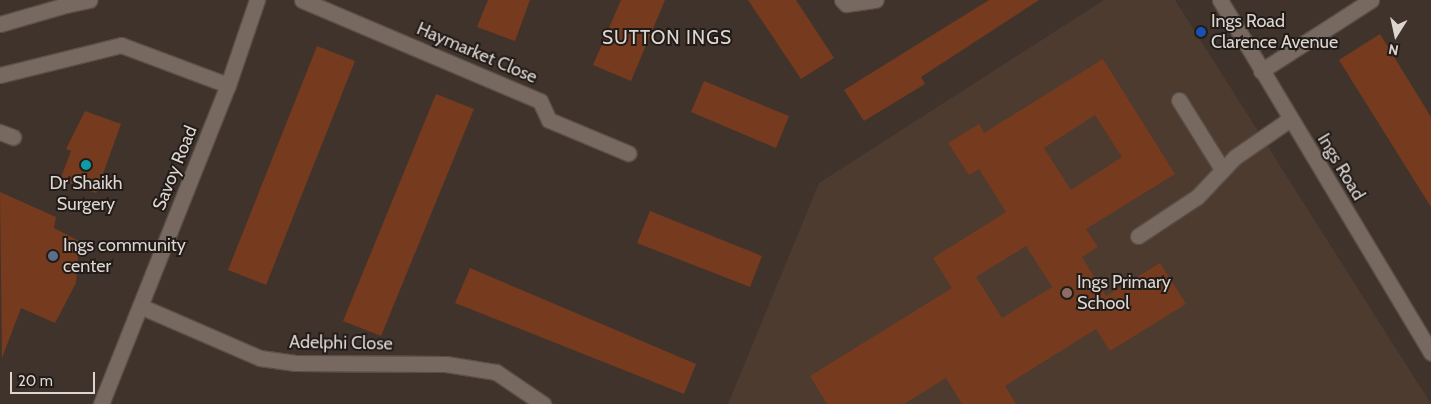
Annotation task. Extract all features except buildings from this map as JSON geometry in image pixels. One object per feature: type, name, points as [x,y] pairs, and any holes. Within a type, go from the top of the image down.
[{"type":"street","points":[[0,24],[65,3],[89,0]]},
{"type":"street","name":"Savoy Road","points":[[101,404],[228,85],[257,0]]},
{"type":"street","name":"Haymarket Close","points":[[302,0],[540,101],[550,120],[628,153]]},
{"type":"street","points":[[842,0],[846,4],[876,0]]},
{"type":"street","name":"Ings Road","points":[[1220,0],[1431,353]]},
{"type":"street","points":[[1261,71],[1372,0]]},
{"type":"street","points":[[0,74],[121,45],[228,85]]},
{"type":"street","points":[[1179,100],[1222,169]]},
{"type":"street","points":[[1138,236],[1197,197],[1222,169],[1290,119]]},
{"type":"street","name":"Adelphi Close","points":[[140,306],[260,358],[294,363],[446,364],[496,372],[543,404]]},
{"type":"shaded area","name":"Ings Primary School","points":[[1104,0],[1175,0],[1431,404],[728,404],[819,183]]},
{"type":"place","name":"Ings Road Clarence Avenue","points":[[1201,32]]},
{"type":"place","name":"Dr Shaikh Surgery","points":[[86,165]]},
{"type":"place","name":"Ings community center","points":[[53,256]]},
{"type":"place","name":"Ings Primary School","points":[[1067,293]]},
{"type":"district","name":"SUTTON INGS","points":[[667,38]]}]
